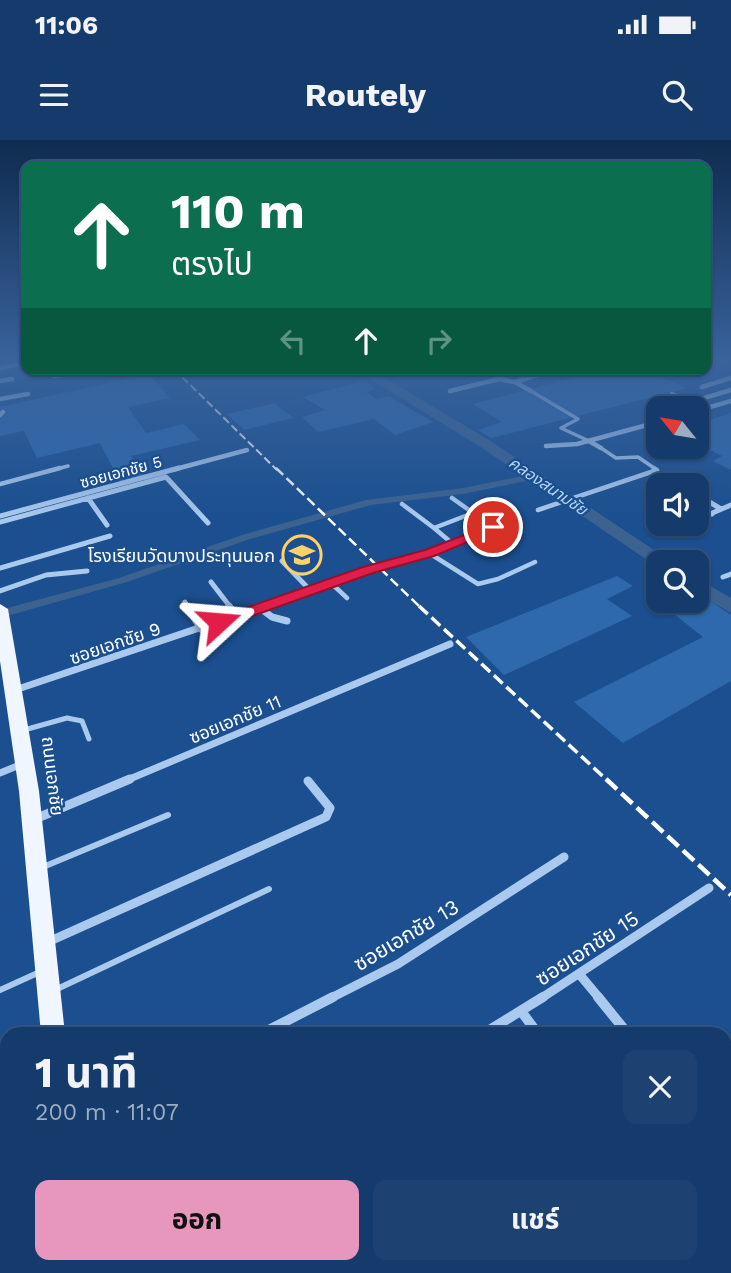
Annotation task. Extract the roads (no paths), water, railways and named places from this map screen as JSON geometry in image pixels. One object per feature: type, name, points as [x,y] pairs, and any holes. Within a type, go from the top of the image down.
[{"type":"main road","name":"ถนนเอกชัย","points":[[0,609],[25,763],[52,1027]]},
{"type":"street","points":[[546,446],[589,441],[646,425]]},
{"type":"street","points":[[589,441],[601,448]]},
{"type":"street","name":"ซอยเอกชัย 5","points":[[0,516],[247,450]]},
{"type":"street","points":[[0,522],[166,477],[208,523]]},
{"type":"street","points":[[88,498],[107,525]]},
{"type":"street","points":[[709,502],[722,509]]},
{"type":"street","points":[[709,515],[731,505]]},
{"type":"street","points":[[0,568],[110,536]]},
{"type":"street","points":[[282,561],[310,590]]},
{"type":"street","name":"ซอยเอกชัย 9","points":[[15,690],[382,566]]},
{"type":"street","points":[[0,590],[46,575],[87,571]]},
{"type":"street","points":[[723,577],[731,574]]},
{"type":"street","points":[[211,582],[237,616]]},
{"type":"street","points":[[186,602],[201,629]]},
{"type":"street","points":[[260,608],[272,617],[287,621]]},
{"type":"street","name":"ซอยเอกชัย 11","points":[[32,820],[110,790],[450,644]]},
{"type":"street","points":[[0,774],[25,763]]},
{"type":"street","points":[[44,944],[326,817],[330,808],[308,781]]},
{"type":"street","name":"ซอยเอกชัย 13","points":[[275,1027],[398,964],[564,857]]},
{"type":"street","name":"ซอยเอกชัย 15","points":[[495,1027],[580,975],[709,888]]},
{"type":"street","points":[[580,975],[622,1027]]},
{"type":"street","points":[[521,1011],[533,1027]]},
{"type":"lane","points":[[568,413],[578,419],[561,428],[589,441]]},
{"type":"lane","points":[[538,510],[657,470],[638,457],[616,458],[601,448]]},
{"type":"lane","points":[[0,484],[68,466]]},
{"type":"lane","points":[[382,566],[429,553],[493,527],[452,498]]},
{"type":"lane","points":[[402,504],[453,544]]},
{"type":"lane","points":[[434,528],[473,513]]},
{"type":"lane","points":[[429,553],[478,584],[498,579],[535,562]]},
{"type":"lane","points":[[331,583],[346,598]]},
{"type":"lane","points":[[20,731],[74,718],[82,721],[89,739]]},
{"type":"lane","points":[[37,869],[168,815]]},
{"type":"lane","points":[[49,993],[269,889]]},
{"type":"lane","points":[[0,990],[47,969]]},
{"type":"waterway","name":"คลองสนามชัย","points":[[434,413],[484,443],[646,551]]},
{"type":"waterway","points":[[0,614],[123,580],[246,537],[370,502],[463,491],[533,477]]},
{"type":"waterway","name":"คลองสนามชัย","points":[[709,593],[731,607]]},
{"type":"railway","points":[[219,413],[277,470]]},
{"type":"railway","points":[[276,468],[421,608]]},
{"type":"railway","points":[[419,606],[608,781]]},
{"type":"railway","points":[[606,779],[731,895]]},
{"type":"place","name":"โรงเรียนวัดบางประทุนนอก","points":[[302,555]]}]
